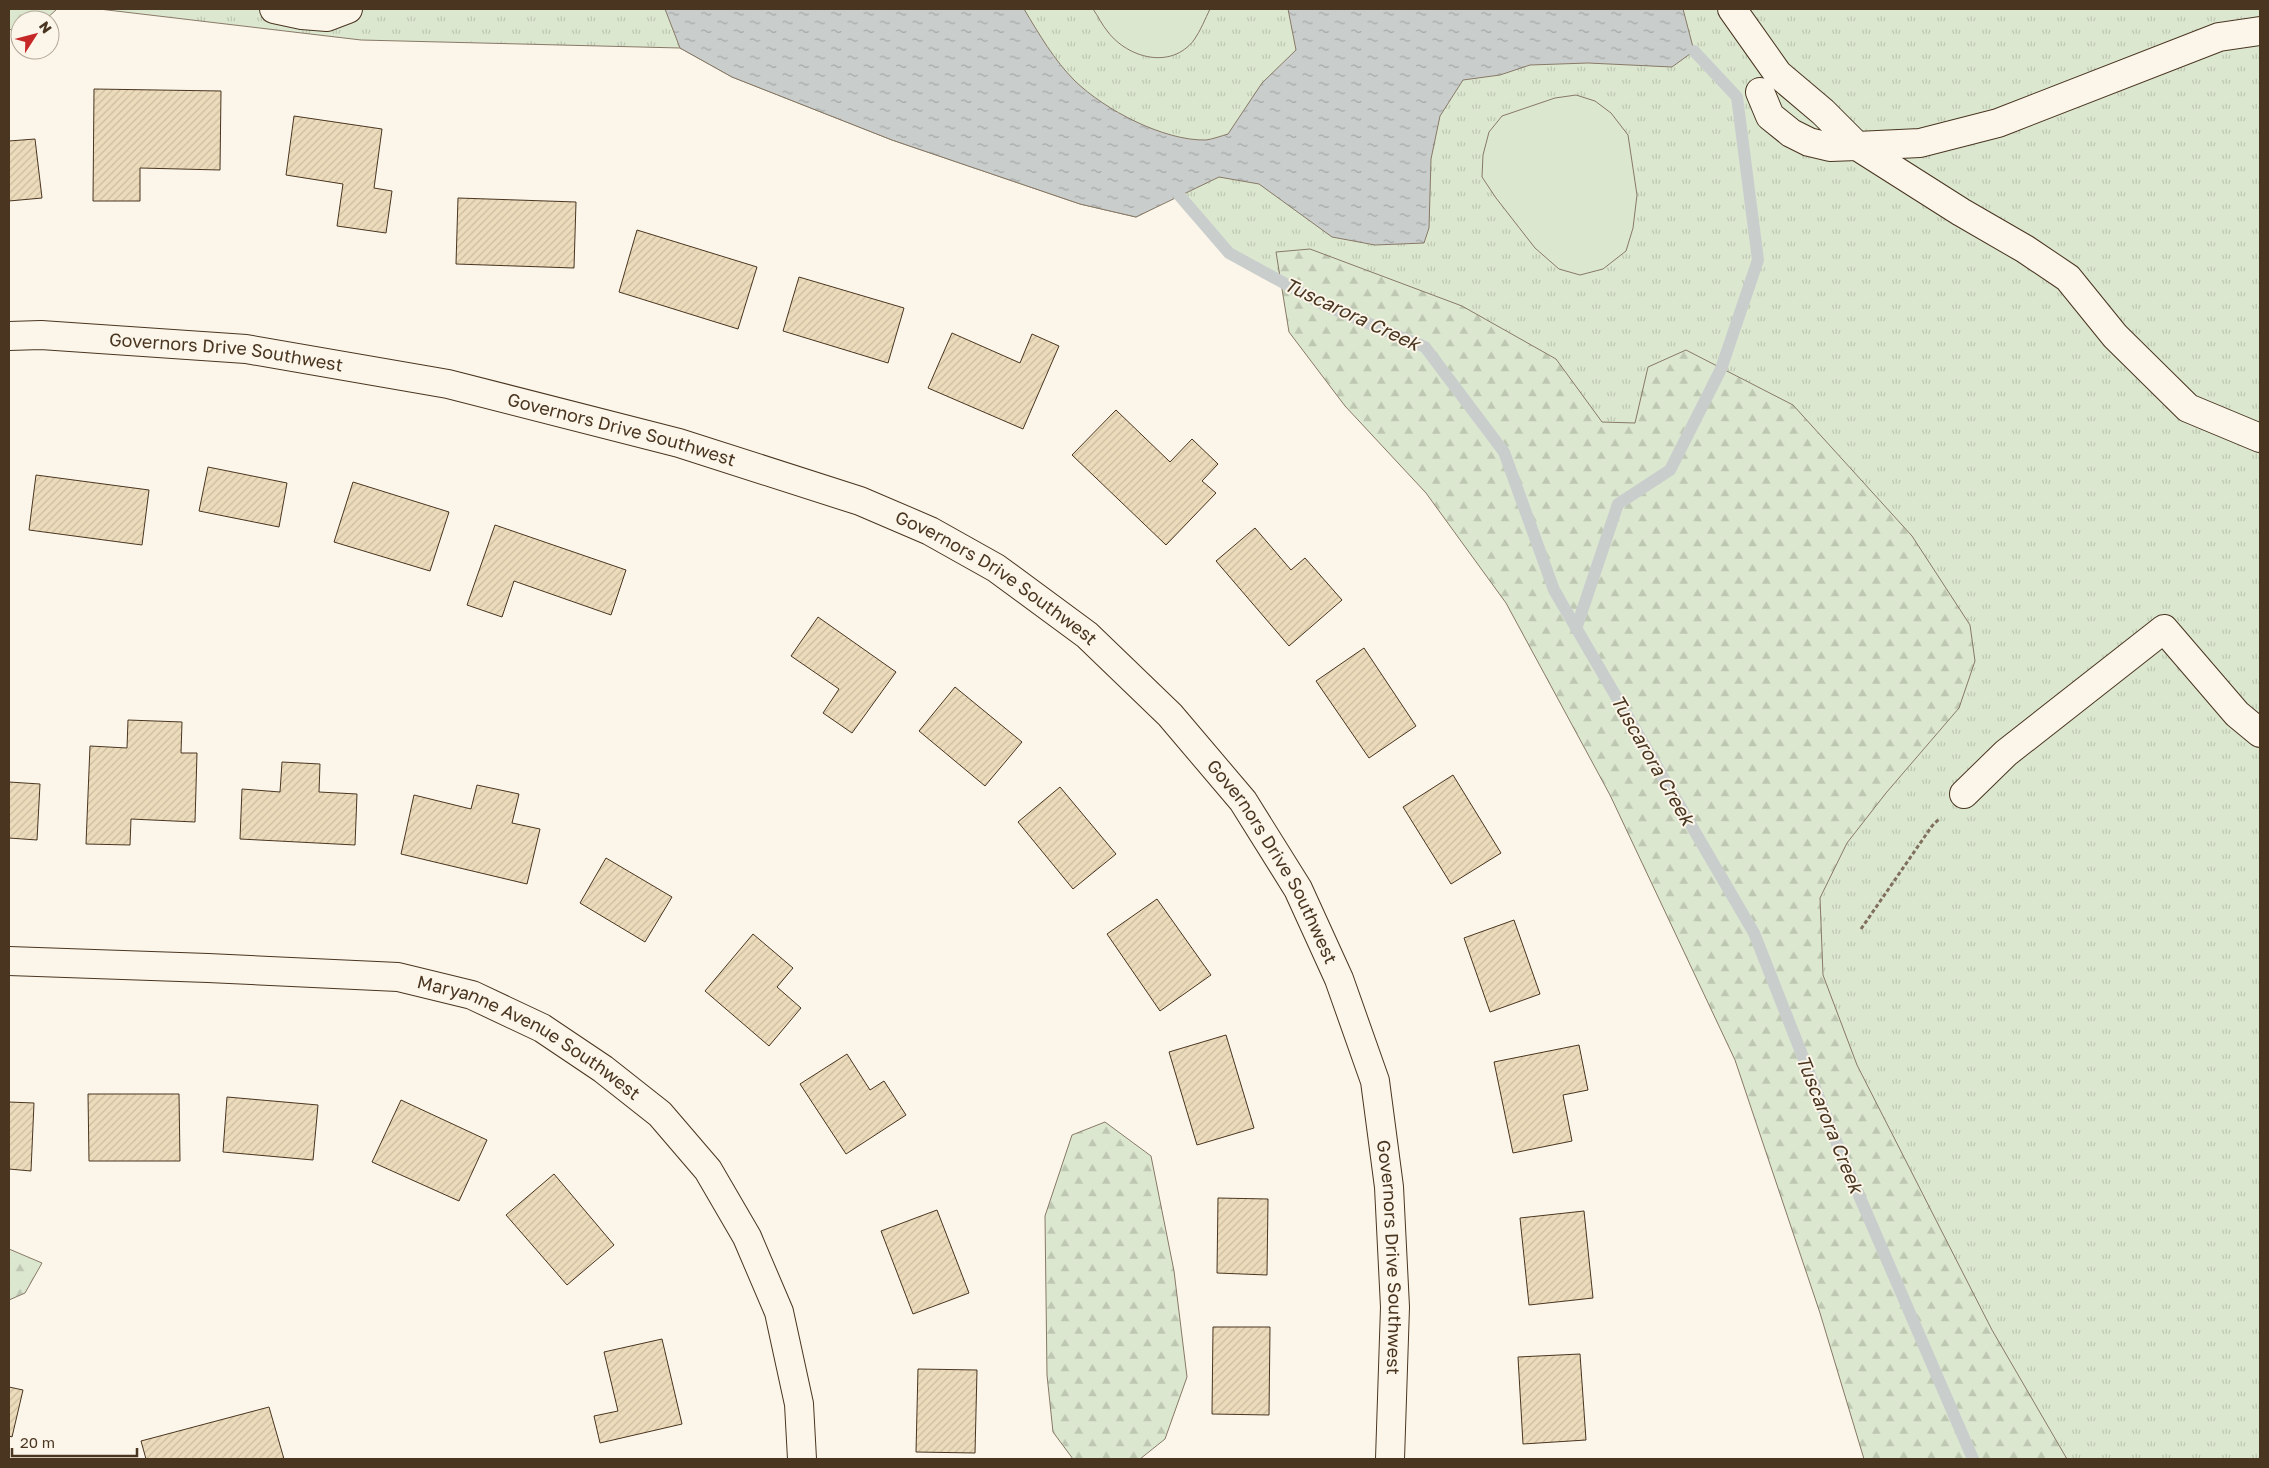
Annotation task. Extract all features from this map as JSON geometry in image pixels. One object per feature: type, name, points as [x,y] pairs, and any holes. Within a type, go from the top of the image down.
[{"type":"street","points":[[274,9],[327,17],[348,9]]},
{"type":"street","points":[[1732,10],[1755,91],[1770,116],[1791,133],[1809,142],[1830,147],[1920,143],[1998,123],[2219,37],[2260,31]]},
{"type":"street","points":[[1732,10],[1778,74],[1823,112],[1857,146],[1961,212],[2025,249],[2068,278],[2115,336],[2188,408],[2260,438]]},
{"type":"street","name":"Governors Drive Southwest","points":[[9,336],[41,335],[246,349],[448,384],[679,443],[860,501],[930,531],[996,568],[1087,635],[1170,715],[1243,801],[1298,890],[1339,979],[1375,1081],[1389,1187],[1395,1307],[1390,1459]]},
{"type":"street","points":[[1964,794],[2006,753],[2164,629],[2237,714],[2260,733]]},
{"type":"street","name":"Maryanne Avenue Southwest","points":[[9,961],[398,977],[472,995],[542,1028],[603,1069],[660,1114],[708,1170],[747,1237],[779,1312],[800,1404],[802,1459]]},
{"type":"path","points":[[1861,929],[1932,826]]},
{"type":"green space","points":[[9,9],[57,9],[10,10],[9,30]]},
{"type":"green space","points":[[99,9],[2260,9],[2260,1459],[1974,1459],[1764,957],[1324,305],[1229,253],[1179,195],[1136,217],[1080,204],[892,140],[732,77],[680,48],[361,40]]},
{"type":"green space","points":[[1093,9],[1210,9],[1194,40],[1185,49],[1174,55],[1162,58],[1138,54],[1116,41]]},
{"type":"green space","points":[[1576,95],[1595,101],[1611,113],[1628,135],[1637,195],[1633,228],[1626,251],[1603,269],[1580,275],[1559,269],[1535,248],[1482,177],[1483,155],[1489,132],[1502,116],[1555,98]]},
{"type":"green space","points":[[1310,249],[1462,306],[1556,359],[1602,422],[1635,423],[1648,367],[1686,350],[1793,405],[1912,536],[1970,625],[1975,661],[1959,708],[1886,793],[1847,843],[1820,898],[1823,975],[1857,1065],[1992,1330],[2067,1459],[1864,1459],[1820,1313],[1735,1060],[1610,795],[1506,603],[1426,493],[1345,406],[1289,332],[1276,252]]},
{"type":"green space","points":[[1105,1122],[1151,1156],[1174,1271],[1187,1377],[1165,1439],[1140,1459],[1073,1459],[1053,1432],[1047,1375],[1045,1216],[1072,1135]]},
{"type":"green space","points":[[9,1249],[42,1263],[25,1293],[9,1300]]},
{"type":"water","points":[[665,9],[1024,9],[1060,64],[1075,81],[1102,103],[1136,122],[1154,129],[1190,139],[1206,140],[1228,134],[1262,83],[1296,50],[1288,9],[1683,9],[1694,51],[1672,67],[1588,63],[1530,65],[1500,75],[1463,80],[1440,116],[1431,159],[1429,228],[1424,243],[1375,245],[1332,237],[1259,184],[1219,177],[1136,217],[1080,204],[892,140],[732,77],[680,48]]},
{"type":"building","points":[[94,89],[221,91],[220,170],[140,168],[140,201],[93,201]]},
{"type":"building","points":[[294,116],[382,129],[374,188],[392,191],[386,233],[337,226],[343,184],[286,175]]},
{"type":"building","points":[[35,139],[42,198],[9,201],[9,141]]},
{"type":"building","points":[[458,198],[576,202],[574,268],[456,264]]},
{"type":"building","points":[[637,230],[757,267],[738,329],[619,292]]},
{"type":"building","points":[[799,277],[904,308],[888,363],[783,331]]},
{"type":"building","points":[[952,333],[1020,363],[1032,334],[1059,346],[1023,429],[928,388]]},
{"type":"building","points":[[1116,410],[1170,462],[1192,439],[1218,464],[1202,481],[1216,493],[1166,545],[1072,455]]},
{"type":"building","points":[[208,467],[287,483],[279,527],[199,511]]},
{"type":"building","points":[[36,475],[149,490],[142,545],[29,530]]},
{"type":"building","points":[[353,482],[449,512],[430,571],[334,542]]},
{"type":"building","points":[[495,525],[626,570],[611,615],[514,581],[502,617],[467,605]]},
{"type":"building","points":[[1255,528],[1291,570],[1305,558],[1342,600],[1289,646],[1216,561]]},
{"type":"building","points":[[818,617],[896,672],[852,733],[823,713],[839,689],[791,656]]},
{"type":"building","points":[[1364,648],[1416,726],[1369,758],[1316,681]]},
{"type":"building","points":[[955,687],[1022,742],[985,786],[919,731]]},
{"type":"building","points":[[128,720],[182,722],[181,753],[197,753],[195,822],[131,819],[130,845],[86,844],[90,746],[127,748]]},
{"type":"building","points":[[282,762],[320,764],[319,792],[357,794],[355,845],[240,839],[242,789],[280,792]]},
{"type":"building","points":[[1453,775],[1501,853],[1451,884],[1403,807]]},
{"type":"building","points":[[9,782],[40,784],[37,840],[9,838]]},
{"type":"building","points":[[477,785],[519,794],[512,823],[540,829],[527,884],[401,854],[414,795],[471,809]]},
{"type":"building","points":[[1060,787],[1116,854],[1073,889],[1018,822]]},
{"type":"building","points":[[606,858],[672,897],[645,942],[580,903]]},
{"type":"building","points":[[1157,899],[1211,975],[1160,1011],[1107,934]]},
{"type":"building","points":[[1514,920],[1540,994],[1490,1012],[1464,938]]},
{"type":"building","points":[[753,934],[793,968],[777,987],[801,1008],[769,1046],[705,991]]},
{"type":"building","points":[[1226,1035],[1254,1128],[1197,1145],[1169,1052]]},
{"type":"building","points":[[1579,1045],[1588,1090],[1563,1095],[1572,1141],[1513,1153],[1494,1062]]},
{"type":"building","points":[[847,1054],[870,1090],[884,1081],[906,1115],[846,1154],[800,1084]]},
{"type":"building","points":[[88,1094],[179,1094],[180,1161],[89,1161]]},
{"type":"building","points":[[227,1097],[318,1105],[313,1160],[223,1152]]},
{"type":"building","points":[[401,1100],[487,1140],[459,1201],[372,1162]]},
{"type":"building","points":[[9,1102],[34,1103],[31,1171],[9,1169]]},
{"type":"building","points":[[554,1174],[614,1245],[567,1285],[506,1215]]},
{"type":"building","points":[[1218,1198],[1268,1199],[1267,1275],[1217,1273]]},
{"type":"building","points":[[937,1210],[969,1293],[913,1314],[881,1231]]},
{"type":"building","points":[[1584,1211],[1593,1298],[1529,1305],[1520,1218]]},
{"type":"building","points":[[1213,1327],[1270,1327],[1269,1415],[1212,1414]]},
{"type":"building","points":[[662,1339],[682,1424],[600,1443],[594,1416],[618,1411],[604,1352]]},
{"type":"building","points":[[1580,1354],[1586,1440],[1523,1444],[1518,1357]]},
{"type":"building","points":[[918,1369],[977,1370],[975,1453],[916,1452]]},
{"type":"building","points":[[9,1387],[23,1390],[12,1437],[9,1436]]},
{"type":"building","points":[[269,1407],[284,1459],[146,1459],[141,1441]]},
{"type":"waterway","points":[[1576,629],[1618,504],[1670,470],[1721,369],[1758,260],[1737,97],[1694,51]]},
{"type":"waterway","name":"Tuscarora Creek","points":[[1179,195],[1229,253],[1324,305],[1425,347],[1504,452],[1554,590],[1754,933],[1842,1156],[1973,1459]]}]
